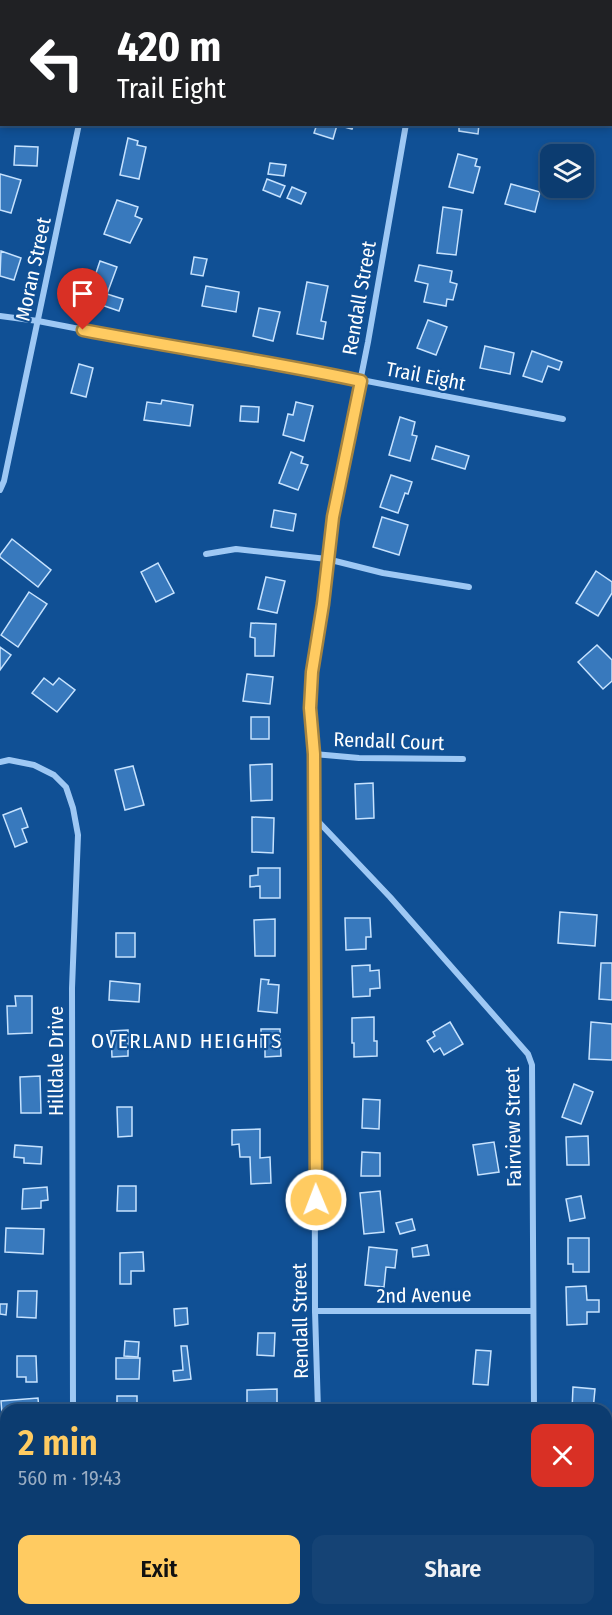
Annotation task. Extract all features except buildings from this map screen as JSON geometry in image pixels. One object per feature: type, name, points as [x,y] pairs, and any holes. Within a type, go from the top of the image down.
[{"type":"street","name":"Moran Street","points":[[0,490],[4,481],[80,126]]},
{"type":"street","name":"Rendall Street","points":[[318,1404],[315,1311],[314,754],[310,708],[312,672],[333,517],[361,381],[406,126]]},
{"type":"street","name":"Trail Eight","points":[[0,316],[310,370],[563,419]]},
{"type":"street","points":[[206,554],[236,549],[327,559],[383,573],[469,587]]},
{"type":"street","name":"Rendall Court","points":[[314,754],[359,758],[463,759]]},
{"type":"street","name":"Hilldale Drive","points":[[0,762],[9,760],[34,765],[54,775],[66,787],[78,835],[72,1000],[74,1404]]},
{"type":"street","name":"Fairview Street","points":[[314,817],[390,897],[528,1054],[532,1065],[534,1404]]},
{"type":"street","name":"2nd Avenue","points":[[315,1311],[533,1311]]},
{"type":"district","name":"OVERLAND HEIGHTS","points":[[187,1041]]},
{"type":"route","points":[[83,330],[361,381],[333,517],[312,672],[310,708],[314,754],[316,1200]]}]
